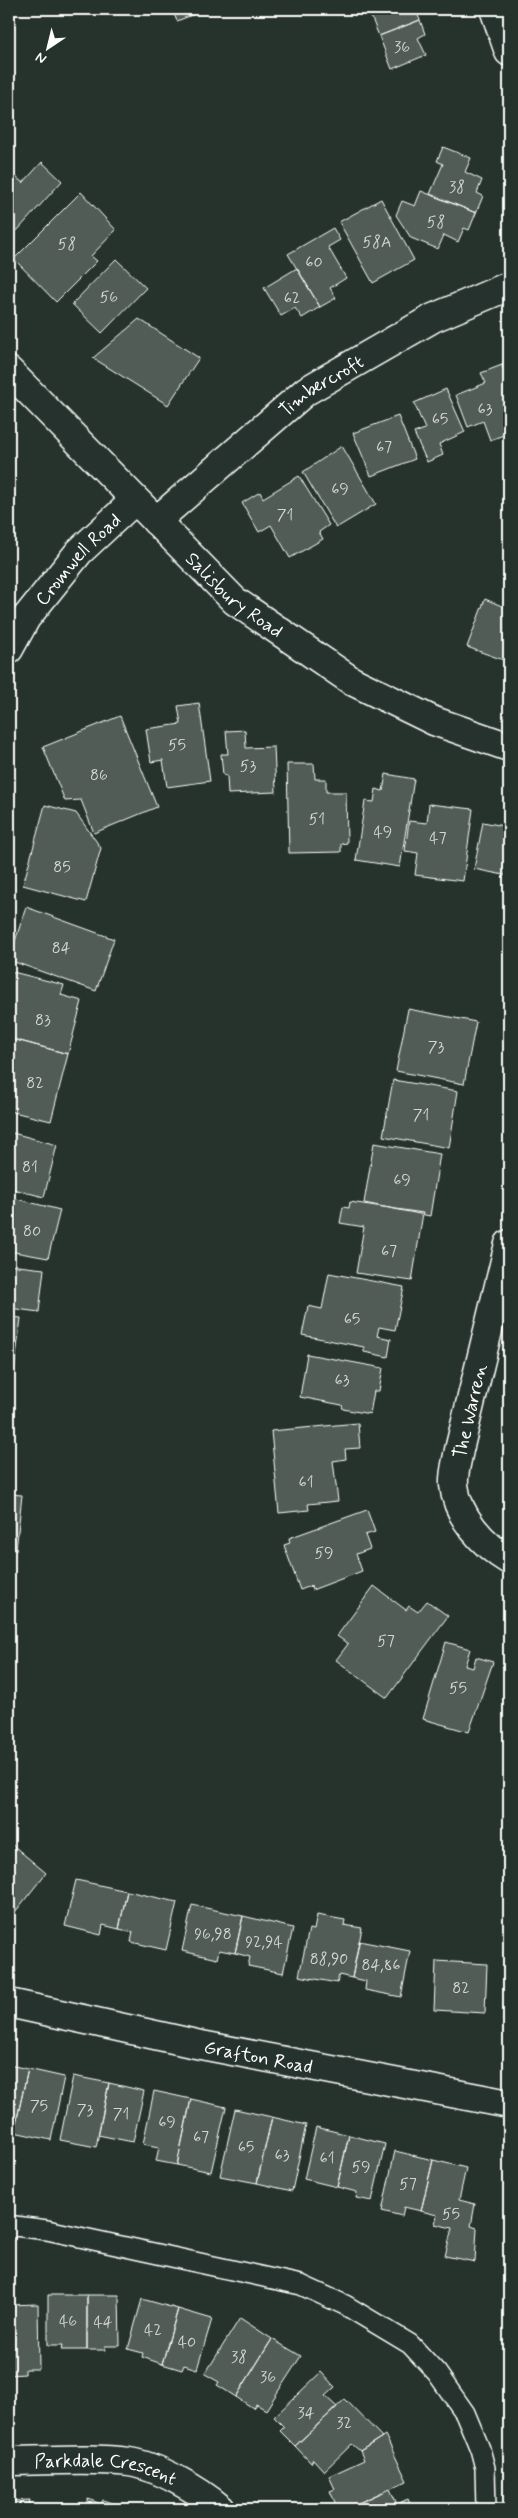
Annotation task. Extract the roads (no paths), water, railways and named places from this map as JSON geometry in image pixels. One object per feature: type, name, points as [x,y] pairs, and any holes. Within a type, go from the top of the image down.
[{"type":"street","points":[[494,9],[509,52]]},
{"type":"street","name":"Timbercroft","points":[[156,521],[306,392],[433,318],[509,286]]},
{"type":"street","name":"Salisbury Road","points":[[9,371],[235,601],[352,681],[434,721],[509,747]]},
{"type":"street","name":"Cromwell Road","points":[[9,649],[26,618],[79,552],[135,500]]},
{"type":"street","name":"The Warren","points":[[509,1244],[459,1450],[454,1484],[464,1517],[492,1550],[509,1560]]},
{"type":"street","name":"Grafton Road","points":[[9,2003],[196,2044],[509,2104]]},
{"type":"street","name":"Parkdale Crescent","points":[[9,2461],[131,2462],[179,2481],[208,2498],[221,2509]]},
{"type":"lane","points":[[9,2229],[14,2226],[47,2230],[292,2283],[345,2305],[410,2344],[437,2373],[465,2413],[480,2449],[484,2468],[486,2509]]}]
